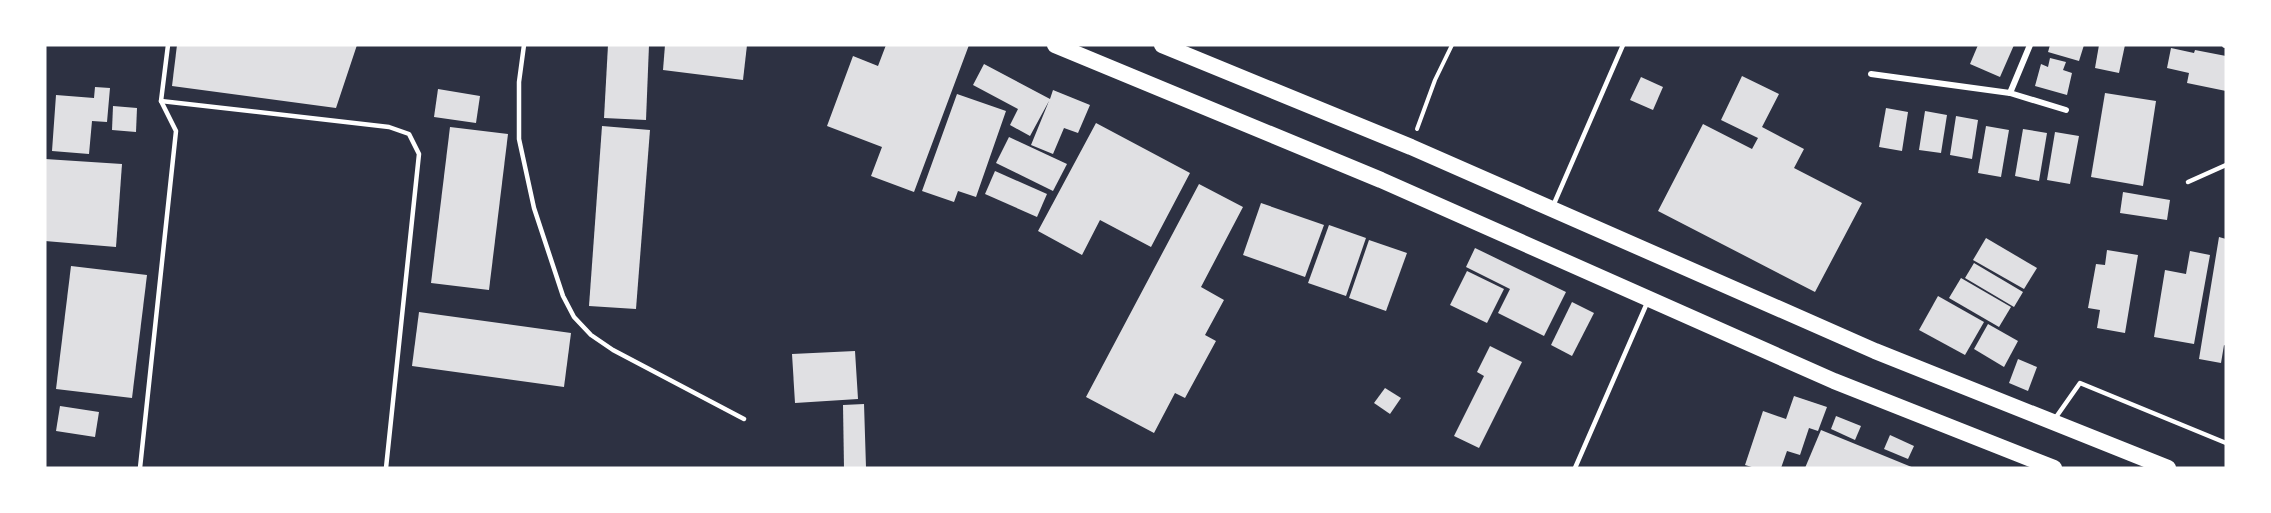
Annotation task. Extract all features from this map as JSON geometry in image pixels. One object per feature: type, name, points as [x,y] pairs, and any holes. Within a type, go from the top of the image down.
[{"type":"highway","points":[[1055,45],[1382,180],[1834,381],[2054,468]]},
{"type":"highway","points":[[1162,45],[1411,147],[1875,351],[2168,468]]},
{"type":"street","points":[[2010,93],[2030,45]]},
{"type":"street","points":[[1871,74],[2010,93],[2066,110]]},
{"type":"lane","points":[[140,468],[176,131],[161,101],[168,45]]},
{"type":"lane","points":[[524,45],[519,82],[519,139],[534,208],[563,297],[574,317],[591,335],[613,350],[744,419]]},
{"type":"lane","points":[[1552,209],[1623,45]]},
{"type":"lane","points":[[161,101],[389,127],[409,134],[419,154],[386,468]]},
{"type":"lane","points":[[2188,182],[2226,165]]},
{"type":"lane","points":[[1575,468],[1649,298]]},
{"type":"lane","points":[[2053,422],[2080,383],[2226,443]]},
{"type":"path","points":[[1411,147],[1447,47],[1452,45]]},
{"type":"building","points":[[177,45],[357,45],[336,108],[172,86]]},
{"type":"building","points":[[608,45],[649,45],[646,120],[604,118]]},
{"type":"building","points":[[665,45],[747,45],[743,80],[663,70]]},
{"type":"building","points":[[886,45],[969,45],[914,192],[871,176],[882,147],[827,126],[853,56],[878,66]]},
{"type":"building","points":[[1978,45],[2014,45],[2000,77],[1970,64]]},
{"type":"building","points":[[2050,45],[2084,45],[2079,61],[2048,52]]},
{"type":"building","points":[[2099,45],[2125,45],[2119,73],[2095,68]]},
{"type":"building","points":[[2171,48],[2226,56],[2226,91],[2187,83],[2189,73],[2167,68]]},
{"type":"building","points":[[2050,58],[2066,62],[2063,70],[2072,73],[2067,95],[2035,86],[2041,64],[2048,67]]},
{"type":"building","points":[[984,64],[1050,99],[1053,90],[1090,105],[1078,133],[1064,128],[1053,154],[1031,145],[1049,101],[1030,136],[1010,125],[1018,109],[973,85]]},
{"type":"building","points":[[1742,76],[1779,94],[1762,127],[1804,149],[1794,168],[1862,203],[1815,292],[1658,211],[1703,124],[1752,149],[1758,138],[1721,120]]},
{"type":"building","points":[[1641,77],[1663,87],[1653,110],[1630,100]]},
{"type":"building","points":[[95,87],[110,88],[107,122],[92,121],[89,154],[52,151],[56,95],[94,98]]},
{"type":"building","points":[[438,89],[480,96],[476,123],[434,117]]},
{"type":"building","points":[[2105,93],[2156,101],[2143,186],[2091,177]]},
{"type":"building","points":[[957,94],[1006,111],[976,197],[958,191],[954,202],[922,191]]},
{"type":"building","points":[[113,106],[137,108],[136,132],[112,130]]},
{"type":"building","points":[[1886,108],[1908,112],[1902,151],[1879,147]]},
{"type":"building","points":[[1925,111],[1947,115],[1941,153],[1919,150]]},
{"type":"building","points":[[1956,116],[1978,120],[1972,159],[1950,155]]},
{"type":"building","points":[[1096,123],[1190,173],[1151,247],[1100,220],[1082,255],[1038,231]]},
{"type":"building","points":[[602,126],[650,130],[636,309],[589,306]]},
{"type":"building","points":[[1986,126],[2009,130],[2001,177],[1978,173]]},
{"type":"building","points":[[450,127],[508,134],[489,290],[431,283]]},
{"type":"building","points":[[2023,129],[2047,133],[2039,181],[2015,176]]},
{"type":"building","points":[[2055,132],[2079,136],[2070,184],[2047,180]]},
{"type":"building","points":[[1009,137],[1067,164],[1053,191],[996,163]]},
{"type":"building","points":[[45,159],[122,164],[116,247],[45,241]]},
{"type":"building","points":[[995,171],[1047,194],[1037,217],[985,194]]},
{"type":"building","points":[[1199,184],[1243,207],[1201,287],[1224,300],[1205,335],[1216,341],[1185,398],[1175,393],[1154,433],[1086,397]]},
{"type":"building","points":[[2123,192],[2170,200],[2167,220],[2120,213]]},
{"type":"building","points":[[1261,203],[1324,225],[1305,277],[1243,255]]},
{"type":"building","points":[[1329,225],[1366,238],[1346,296],[1308,283]]},
{"type":"building","points":[[2219,237],[2226,239],[2226,346],[2224,345],[2221,363],[2199,359]]},
{"type":"building","points":[[1986,238],[2037,268],[2024,289],[1973,260]]},
{"type":"building","points":[[1369,240],[1407,253],[1386,311],[1349,298]]},
{"type":"building","points":[[1475,248],[1566,292],[1544,336],[1498,313],[1510,289],[1466,267]]},
{"type":"building","points":[[2107,250],[2138,255],[2125,333],[2097,328],[2100,310],[2088,308],[2096,264],[2105,265]]},
{"type":"building","points":[[2190,251],[2210,255],[2194,344],[2154,337],[2165,270],[2186,274]]},
{"type":"building","points":[[1974,263],[2023,292],[2014,307],[1965,278]]},
{"type":"building","points":[[71,266],[147,275],[132,398],[56,389]]},
{"type":"building","points":[[1467,271],[1504,289],[1487,323],[1450,305]]},
{"type":"building","points":[[1961,278],[2011,307],[1999,327],[1949,298]]},
{"type":"building","points":[[1938,296],[1984,322],[1965,355],[1919,330]]},
{"type":"building","points":[[1572,302],[1594,313],[1572,356],[1551,345]]},
{"type":"building","points":[[419,312],[571,333],[564,387],[412,366]]},
{"type":"building","points":[[1988,324],[2018,341],[2004,367],[1974,349]]},
{"type":"building","points":[[1490,346],[1522,362],[1479,448],[1454,436],[1484,376],[1477,372]]},
{"type":"building","points":[[855,351],[858,399],[795,403],[792,354]]},
{"type":"building","points":[[2018,359],[2037,367],[2028,391],[2009,383]]},
{"type":"building","points":[[1385,388],[1401,398],[1390,414],[1374,403]]},
{"type":"building","points":[[1794,396],[1827,407],[1818,431],[1809,428],[1800,455],[1787,451],[1781,468],[1755,468],[1745,465],[1763,411],[1786,419]]},
{"type":"building","points":[[864,404],[866,468],[844,468],[843,405]]},
{"type":"building","points":[[60,406],[99,412],[95,437],[56,431]]},
{"type":"building","points":[[1836,416],[1861,426],[1855,440],[1831,429]]},
{"type":"building","points":[[1821,430],[1914,468],[1805,468]]},
{"type":"building","points":[[1890,435],[1914,446],[1908,459],[1884,449]]}]
